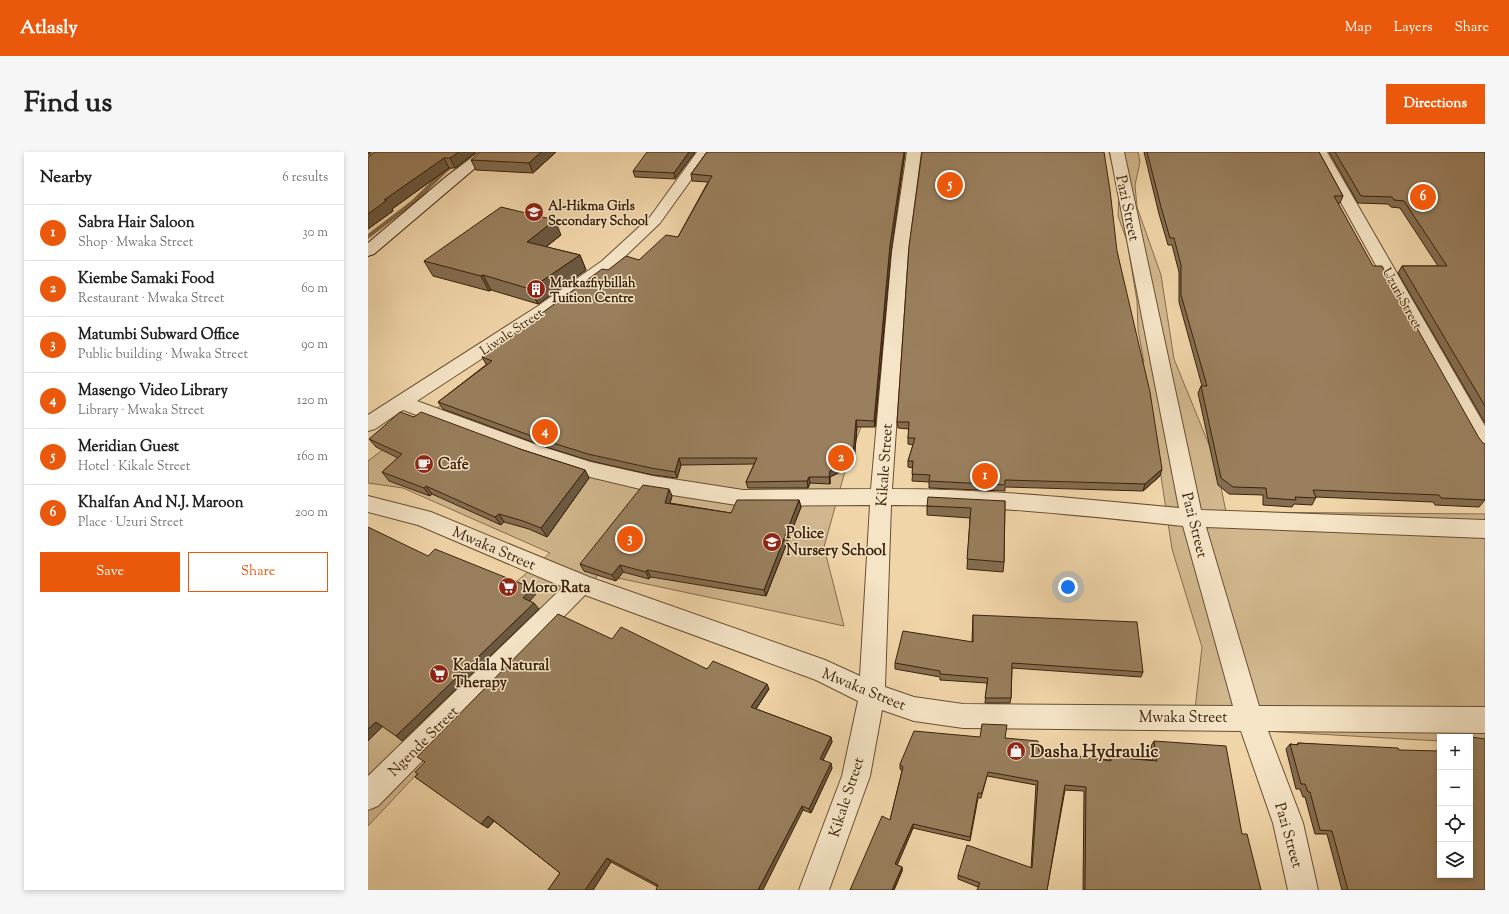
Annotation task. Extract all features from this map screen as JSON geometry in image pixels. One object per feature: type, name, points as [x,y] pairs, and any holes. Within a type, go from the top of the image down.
[{"type":"street","points":[[368,251],[452,179],[487,152]]},
{"type":"street","name":"Liwale Street","points":[[368,424],[544,310],[608,264],[655,220],[704,152]]},
{"type":"street","name":"Kikale Street","points":[[814,890],[856,776],[872,695],[881,498],[900,252],[914,152]]},
{"type":"street","name":"Pazi Street","points":[[1117,152],[1192,518],[1249,717],[1288,823],[1304,890]]},
{"type":"street","name":"Uzuri Street","points":[[1320,152],[1485,444]]},
{"type":"street","points":[[400,402],[536,452],[590,469],[653,484],[743,498],[945,498],[1024,502],[1192,518],[1485,529]]},
{"type":"street","name":"Mwaka Street","points":[[368,504],[422,518],[581,584],[773,652],[825,672],[872,695],[914,709],[963,716],[1485,720]]},
{"type":"street","name":"Ngende Street","points":[[368,796],[581,584]]},
{"type":"shaded area","points":[[1109,152],[1138,152],[1140,162],[1135,185],[1137,207],[1161,275],[1174,359],[1216,462],[1226,512],[1485,514],[1485,743],[1473,742],[1473,734],[1437,734],[1437,741],[1193,727],[1202,647],[1172,549],[1159,463],[1104,395],[1144,362],[1138,330],[1137,301],[1127,241],[1118,216],[1119,191]]},
{"type":"shaded area","points":[[518,346],[879,379],[847,464],[824,547],[844,626],[599,574],[476,711],[368,826],[368,709],[550,553],[403,488],[368,483],[368,461]]},
{"type":"building","points":[[375,152],[459,152],[450,158],[444,158],[384,200],[387,200],[368,214],[368,157]]},
{"type":"building","points":[[480,152],[541,152],[529,163],[471,160]]},
{"type":"building","points":[[647,152],[689,152],[674,173],[633,171]]},
{"type":"building","points":[[707,152],[904,152],[890,245],[874,421],[856,420],[853,455],[830,471],[829,477],[809,477],[807,481],[746,482],[757,458],[679,458],[675,472],[651,468],[588,454],[540,439],[438,402],[492,361],[482,357],[602,269],[608,270],[626,256],[639,260],[666,235],[678,237],[712,176],[691,174]]},
{"type":"building","points":[[922,152],[1104,152],[1117,251],[1150,392],[1162,469],[1145,484],[1005,480],[1005,485],[929,481],[930,475],[912,474],[913,461],[908,461],[915,438],[908,438],[909,422],[897,422],[909,246]]},
{"type":"building","points":[[1147,152],[1319,152],[1343,196],[1334,196],[1373,266],[1382,266],[1479,438],[1485,444],[1485,500],[1441,498],[1439,495],[1313,490],[1316,498],[1295,497],[1296,500],[1267,498],[1266,488],[1233,487],[1221,478],[1201,386],[1207,386],[1181,295],[1181,265],[1174,238],[1170,238]]},
{"type":"building","points":[[1335,152],[1485,152],[1485,406],[1402,266],[1447,266],[1404,201],[1394,200],[1392,197],[1361,196]]},
{"type":"building","points":[[501,207],[555,220],[527,242],[580,255],[530,289],[483,275],[481,276],[424,261]]},
{"type":"building","points":[[400,412],[414,417],[421,412],[523,450],[585,470],[541,528],[499,514],[495,517],[426,486],[424,488],[382,472],[402,454],[369,439]]},
{"type":"building","points":[[643,485],[669,489],[665,503],[731,513],[737,500],[799,500],[764,590],[647,570],[646,572],[620,565],[612,575],[580,564]]},
{"type":"building","points":[[928,497],[1005,501],[1004,562],[967,559],[971,508],[927,506]]},
{"type":"building","points":[[368,527],[428,556],[435,549],[532,588],[523,598],[534,603],[396,736],[376,722],[368,729]]},
{"type":"building","points":[[558,614],[612,639],[621,627],[707,669],[713,661],[767,684],[751,707],[831,737],[820,759],[831,763],[809,809],[802,806],[758,890],[656,890],[658,885],[607,858],[585,890],[548,890],[560,873],[488,816],[481,824],[415,777],[418,774],[415,772],[425,762],[417,757]]},
{"type":"building","points":[[973,615],[1137,622],[1143,672],[1012,663],[1011,698],[985,698],[988,678],[940,674],[940,671],[895,663],[903,631],[973,642]]},
{"type":"building","points":[[982,724],[1007,725],[1005,738],[1038,741],[1039,751],[1111,761],[1111,757],[1157,761],[1154,741],[1226,746],[1242,834],[1247,834],[1261,890],[1085,890],[1086,787],[1065,785],[1047,890],[977,890],[980,883],[958,875],[967,845],[1032,868],[1038,781],[988,772],[982,793],[978,793],[970,837],[913,824],[895,864],[902,867],[892,890],[850,890],[882,816],[890,820],[903,767],[900,764],[914,731],[980,737]]},
{"type":"building","points":[[1473,737],[1485,739],[1485,890],[1348,890],[1332,831],[1320,830],[1310,792],[1308,792],[1305,784],[1301,784],[1290,744],[1298,745],[1298,743],[1398,748],[1399,750],[1437,751],[1437,878],[1473,878]]},
{"type":"waterway","points":[[368,237],[413,202],[445,171],[470,152]]},
{"type":"place","name":"Meridian Guest","points":[[950,185]]},
{"type":"place","name":"Khalfan And N.J. Maroon","points":[[1423,197]]},
{"type":"place","name":"Al-Hikma Girls Secondary School","points":[[534,212]]},
{"type":"place","name":"Markazfiybillah Tuition Centre","points":[[536,289]]},
{"type":"place","name":"Masengo Video Library","points":[[545,432]]},
{"type":"place","name":"Kiembe Samaki Food","points":[[841,458]]},
{"type":"place","name":"Cafe","points":[[424,464]]},
{"type":"place","name":"Sabra Hair Saloon","points":[[985,476]]},
{"type":"place","name":"Matumbi Subward Office","points":[[630,539]]},
{"type":"place","name":"Police Nursery School","points":[[772,542]]},
{"type":"place","name":"Moro Rata","points":[[508,587]]},
{"type":"place","name":"Kadala Natural Therapy","points":[[439,674]]},
{"type":"place","name":"Dasha Hydraulic","points":[[1016,751]]}]
